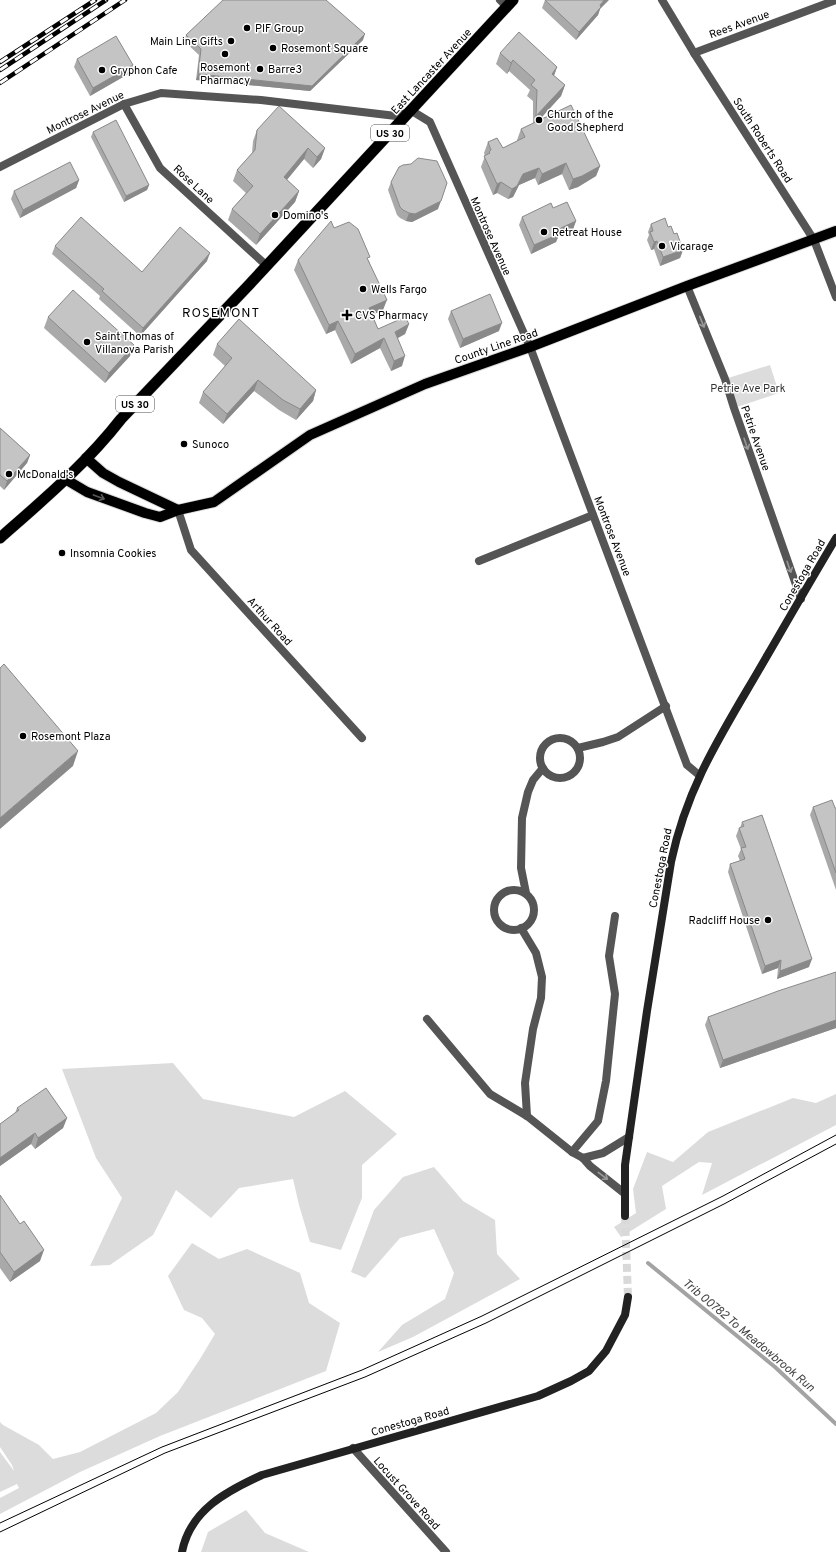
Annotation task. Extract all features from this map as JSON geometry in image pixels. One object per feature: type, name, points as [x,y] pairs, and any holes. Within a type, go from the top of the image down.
[{"type":"highway","name":"East Lancaster Avenue","points":[[0,538],[42,502],[106,438],[121,419],[412,111],[507,2]]},
{"type":"main road","name":"County Line Road","points":[[65,478],[87,492],[150,515],[160,517],[178,510],[214,502],[310,435],[425,384],[530,348],[687,286],[836,231]]},
{"type":"main road","points":[[86,458],[103,473],[178,510]]},
{"type":"main road","name":"Conestoga Road","points":[[625,1216],[625,1165],[670,862],[678,830],[688,800],[711,752],[836,538]]},
{"type":"main road","name":"Conestoga Road","points":[[182,1552],[190,1530],[200,1516],[215,1500],[236,1487],[262,1475],[538,1396],[589,1371],[606,1351],[617,1333],[625,1315],[628,1298]]},
{"type":"street","name":"South Roberts Road","points":[[662,0],[694,53],[814,240],[836,297]]},
{"type":"street","name":"Rees Avenue","points":[[694,53],[836,0]]},
{"type":"street","name":"Montrose Avenue","points":[[0,167],[124,104],[161,93],[269,100],[396,116],[412,111],[430,122],[530,348],[687,765],[699,775]]},
{"type":"street","name":"Rose Lane","points":[[124,104],[160,168],[267,266]]},
{"type":"street","name":"Petrie Avenue","points":[[687,286],[725,379],[800,599]]},
{"type":"street","name":"Arthur Road","points":[[178,510],[190,550],[362,738]]},
{"type":"street","points":[[479,561],[593,515]]},
{"type":"street","points":[[578,748],[618,737],[666,706]]},
{"type":"street","points":[[565,738],[573,742],[578,748],[580,763],[570,776],[555,778],[548,774],[543,768],[540,761],[541,753],[544,746],[550,740],[565,738]]},
{"type":"street","points":[[526,893],[521,868],[522,818],[528,792],[533,780],[543,768]]},
{"type":"street","points":[[519,890],[526,893],[532,899],[534,906],[534,914],[531,922],[518,930],[510,930],[497,921],[494,913],[494,905],[498,898],[507,891],[519,890]]},
{"type":"street","points":[[572,1152],[598,1121],[606,1081],[615,994],[609,956],[615,916]]},
{"type":"street","points":[[521,928],[536,953],[542,977],[541,998],[533,1029],[525,1083],[527,1116]]},
{"type":"street","points":[[427,1019],[490,1094],[527,1116],[572,1152],[583,1158],[590,1166],[624,1193]]},
{"type":"street","points":[[583,1158],[603,1153],[629,1136]]},
{"type":"street","name":"Locust Grove Road","points":[[353,1448],[446,1552]]},
{"type":"green space","name":"Petrie Ave Park","points":[[770,365],[779,393],[734,408],[725,379]]},
{"type":"green space","points":[[173,1063],[203,1099],[294,1117],[345,1091],[397,1134],[362,1165],[362,1198],[341,1250],[310,1242],[293,1179],[239,1188],[211,1218],[176,1190],[153,1235],[110,1265],[90,1266],[122,1198],[96,1158],[62,1069]]},
{"type":"green space","points":[[836,1094],[836,1125],[702,1195],[712,1163],[699,1162],[662,1186],[666,1209],[621,1237],[614,1227],[636,1213],[633,1189],[647,1152],[673,1162],[708,1132],[793,1098],[816,1103]]},
{"type":"green space","points":[[434,1167],[463,1201],[495,1220],[497,1254],[520,1279],[413,1337],[378,1352],[402,1325],[445,1299],[454,1273],[434,1229],[400,1238],[365,1278],[351,1272],[374,1210],[403,1177]]},
{"type":"green space","points":[[192,1243],[219,1259],[247,1249],[300,1273],[309,1303],[340,1323],[326,1371],[160,1436],[80,1472],[0,1514],[0,1498],[19,1488],[17,1484],[0,1492],[0,1452],[14,1471],[12,1465],[0,1447],[0,1422],[39,1445],[53,1459],[80,1452],[156,1413],[178,1392],[215,1334],[202,1318],[184,1310],[168,1276]]},
{"type":"green space","points":[[246,1510],[265,1533],[309,1552],[201,1552],[208,1532]]},
{"type":"building","name":"Rosemont Square","points":[[223,0],[326,0],[365,34],[312,86],[198,74],[201,49],[186,35]]},
{"type":"building","points":[[545,0],[604,0],[600,5],[601,7],[579,32]]},
{"type":"building","points":[[519,32],[557,67],[552,74],[565,85],[536,116],[537,90],[531,85],[535,80],[513,60],[511,63],[500,53]]},
{"type":"building","name":"Gryphon Cafe","points":[[116,36],[133,65],[93,88],[77,59]]},
{"type":"building","points":[[571,105],[600,166],[582,176],[573,179],[566,163],[542,174],[539,168],[523,174],[517,186],[512,189],[501,182],[497,184],[484,156],[490,153],[489,152],[491,150],[488,142],[497,138],[503,148],[525,137],[521,129]]},
{"type":"building","points":[[279,106],[325,148],[317,157],[308,148],[284,177],[299,191],[260,234],[232,209],[253,186],[237,170],[255,150],[257,130]]},
{"type":"building","points":[[116,120],[149,185],[126,196],[93,132]]},
{"type":"building","points":[[418,158],[437,161],[447,183],[441,201],[415,214],[409,213],[400,207],[391,182],[399,167],[411,164]]},
{"type":"building","points":[[70,162],[79,180],[23,210],[14,191]]},
{"type":"building","name":"Retreat House","points":[[567,202],[576,221],[561,228],[559,234],[534,245],[522,217],[551,203],[553,208]]},
{"type":"building","points":[[81,217],[142,272],[180,227],[210,253],[143,328],[102,291],[104,289],[55,246]]},
{"type":"building","points":[[665,218],[668,227],[671,226],[674,234],[677,233],[683,250],[663,257],[657,241],[654,242],[650,232],[653,231],[651,224]]},
{"type":"building","points":[[331,221],[334,228],[349,222],[358,229],[370,257],[367,258],[387,300],[369,308],[378,329],[405,317],[409,324],[395,332],[405,356],[394,361],[384,338],[355,354],[338,321],[329,325],[298,260]]},
{"type":"building","name":"Saint Thomas of Villanova Parish","points":[[73,290],[134,345],[109,373],[48,317]]},
{"type":"building","points":[[490,294],[502,323],[463,339],[451,311]]},
{"type":"building","points":[[239,319],[316,390],[300,409],[283,400],[258,380],[227,414],[203,392],[232,358],[217,344]]},
{"type":"building","name":"McDonald's","points":[[0,428],[30,455],[7,481],[0,475]]},
{"type":"building","name":"Rosemont Plaza","points":[[4,664],[78,751],[0,818],[0,668]]},
{"type":"building","points":[[832,800],[836,808],[836,873],[813,807]]},
{"type":"building","points":[[762,815],[812,959],[780,971],[781,960],[765,966],[730,864],[745,859],[741,848],[746,847],[739,828],[744,826],[742,822]]},
{"type":"building","points":[[836,972],[836,1020],[723,1060],[708,1017],[778,991]]},
{"type":"building","points":[[46,1088],[67,1118],[38,1138],[35,1133],[0,1158],[0,1124],[19,1110],[17,1108]]},
{"type":"building","points":[[0,1195],[20,1224],[24,1221],[44,1250],[14,1272],[0,1252]]},
{"type":"waterway","name":"Trib 00782 To Meadowbrook Run","points":[[648,1263],[775,1367],[836,1424]]},
{"type":"tunnel","points":[[625,1216],[628,1297]]},
{"type":"tram line","points":[[0,1523],[162,1447],[362,1370],[482,1316],[723,1196],[836,1135]]},
{"type":"tram line","points":[[0,1532],[165,1453],[365,1377],[486,1323],[724,1204],[836,1144]]},
{"type":"railway","points":[[0,62],[95,0]]},
{"type":"railway","points":[[0,70],[106,0]]},
{"type":"railway","points":[[0,83],[125,0]]},
{"type":"place","name":"PIF Group","points":[[247,28]]},
{"type":"place","name":"Main Line Gifts","points":[[231,41]]},
{"type":"place","name":"Rosemont Square","points":[[273,48]]},
{"type":"place","name":"Rosemont Pharmacy","points":[[225,54]]},
{"type":"place","name":"Barre3","points":[[260,69]]},
{"type":"place","name":"Gryphon Cafe","points":[[102,70]]},
{"type":"place","name":"Church of the Good Shepherd","points":[[539,120]]},
{"type":"place","name":"Domino's","points":[[275,215]]},
{"type":"place","name":"Retreat House","points":[[544,232]]},
{"type":"place","name":"Vicarage","points":[[662,246]]},
{"type":"place","name":"Wells Fargo","points":[[363,289]]},
{"type":"place","name":"CVS Pharmacy","points":[[347,315]]},
{"type":"place","name":"Saint Thomas of Villanova Parish","points":[[87,342]]},
{"type":"place","name":"Sunoco","points":[[184,444]]},
{"type":"place","name":"McDonald's","points":[[9,474]]},
{"type":"place","name":"Insomnia Cookies","points":[[62,553]]},
{"type":"place","name":"Rosemont Plaza","points":[[23,736]]},
{"type":"place","name":"Radcliff House","points":[[768,920]]},
{"type":"district","name":"ROSEMONT","points":[[221,312]]}]
